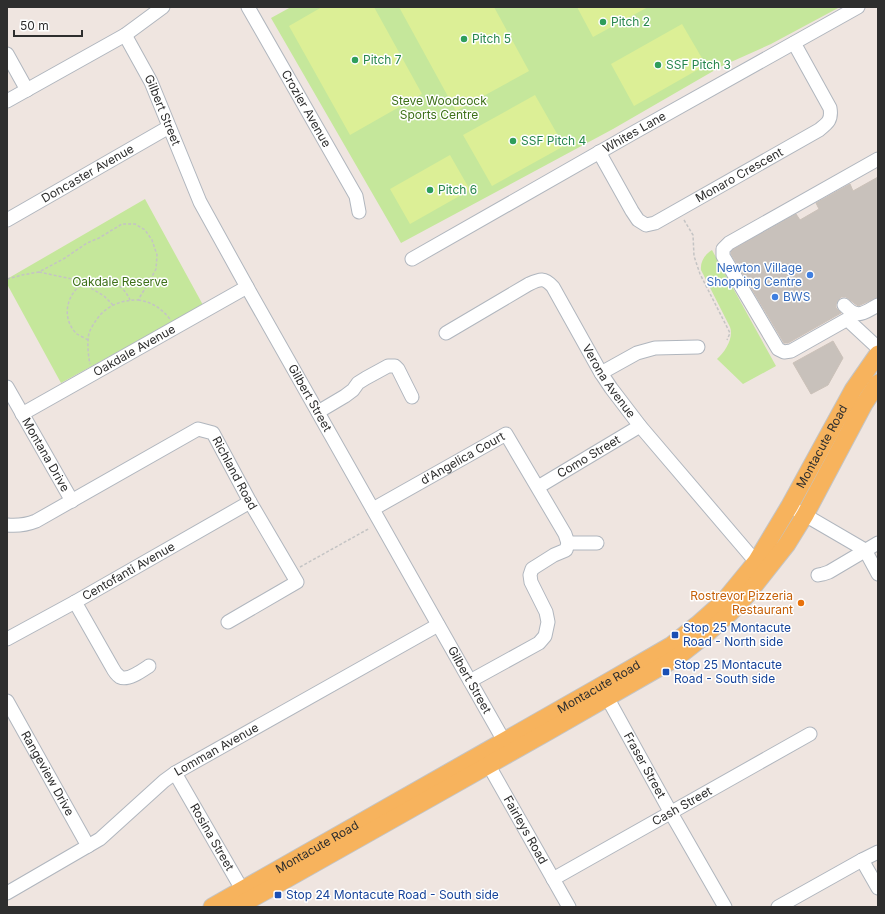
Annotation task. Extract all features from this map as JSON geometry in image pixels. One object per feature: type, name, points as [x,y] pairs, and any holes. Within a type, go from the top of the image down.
[{"type":"main road","name":"Montacute Road","points":[[604,692],[672,645],[696,625],[724,601],[756,562],[789,507],[853,390],[878,354]]},
{"type":"main road","name":"Montacute Road","points":[[212,907],[242,899],[604,692],[676,658],[704,636],[730,613],[746,596],[787,544],[805,515],[864,404],[878,383]]},
{"type":"street","points":[[7,101],[126,35],[163,7]]},
{"type":"street","name":"Crozier Avenue","points":[[248,7],[356,196],[359,212]]},
{"type":"street","name":"Whites Lane","points":[[412,259],[858,7]]},
{"type":"street","name":"Gilbert Street","points":[[126,35],[150,82],[200,202],[507,747]]},
{"type":"street","name":"Monaro Crescent","points":[[599,152],[638,220],[646,225],[655,223],[819,130],[827,124],[831,116],[830,108],[794,44]]},
{"type":"street","points":[[7,54],[27,90]]},
{"type":"street","name":"Doncaster Avenue","points":[[7,220],[169,127]]},
{"type":"street","points":[[878,159],[729,243],[723,249],[723,256],[778,349],[784,352],[790,351],[846,320],[878,348]]},
{"type":"street","name":"Verona Avenue","points":[[446,332],[529,284],[543,280],[549,282],[611,388],[640,426],[756,562]]},
{"type":"street","name":"Oakdale Avenue","points":[[22,414],[247,287]]},
{"type":"street","points":[[844,304],[850,311],[858,314],[864,313],[878,305]]},
{"type":"street","points":[[601,373],[637,353],[655,348],[698,347]]},
{"type":"street","points":[[318,412],[345,396],[353,390],[358,383],[392,365],[398,368],[412,397]]},
{"type":"street","name":"Montana Drive","points":[[7,387],[72,501]]},
{"type":"street","name":"Como Street","points":[[538,487],[640,426]]},
{"type":"street","name":"Richland Road","points":[[7,525],[16,526],[36,521],[198,429],[213,433],[250,502],[291,572]]},
{"type":"street","name":"d'Angelica Court","points":[[373,509],[506,434],[565,534],[567,546]]},
{"type":"street","name":"Centofanti Avenue","points":[[7,640],[250,502]]},
{"type":"street","points":[[789,507],[865,550],[878,574]]},
{"type":"street","points":[[470,681],[539,643],[545,636],[548,622],[546,612],[531,582],[530,575],[532,570],[567,546],[596,543]]},
{"type":"street","points":[[818,575],[829,572],[878,543]]},
{"type":"street","points":[[228,622],[297,582],[291,572]]},
{"type":"street","points":[[75,602],[116,674],[121,678],[128,678],[150,666]]},
{"type":"street","name":"Lomman Avenue","points":[[7,893],[100,839],[164,781],[175,773],[438,625]]},
{"type":"street","name":"Fraser Street","points":[[604,692],[725,907]]},
{"type":"street","name":"Rangeview Drive","points":[[7,701],[88,846]]},
{"type":"street","name":"Cash Street","points":[[553,879],[810,734]]},
{"type":"street","name":"Fairleys Road","points":[[485,760],[569,907]]},
{"type":"street","name":"Rosina Street","points":[[175,773],[242,899]]},
{"type":"street","points":[[778,907],[878,852]]},
{"type":"street","points":[[862,860],[878,888]]},
{"type":"path","points":[[682,217],[693,234],[694,256],[700,274],[730,333],[727,340]]},
{"type":"path","points":[[7,279],[39,272],[65,258],[86,243],[99,238],[122,224],[135,224],[145,230],[152,240],[157,255],[156,269],[150,282],[138,300]]},
{"type":"path","points":[[39,272],[82,284],[104,296],[113,305]]},
{"type":"path","points":[[88,340],[78,334],[69,322],[67,316],[68,302],[82,284],[95,280],[109,280],[121,287],[128,294],[130,300]]},
{"type":"path","points":[[90,364],[88,340],[90,332],[100,314],[108,307],[130,300],[146,301],[154,304],[164,312],[175,328]]},
{"type":"path","points":[[291,572],[375,525]]},
{"type":"green space","name":"Steve Woodcock Sports Centre","points":[[291,7],[840,7],[771,44],[722,66],[613,129],[401,243],[271,18]]},
{"type":"green space","name":"Pitch 7","points":[[322,7],[374,7],[422,94],[350,135],[289,26]]},
{"type":"green space","name":"Pitch 5","points":[[399,7],[494,7],[529,71],[456,111]]},
{"type":"green space","name":"Pitch 2","points":[[577,7],[648,7],[593,37]]},
{"type":"green space","name":"SSF Pitch 3","points":[[682,24],[706,65],[634,106],[611,64]]},
{"type":"green space","name":"SSF Pitch 4","points":[[535,95],[564,146],[492,186],[463,135]]},
{"type":"green space","name":"Pitch 6","points":[[450,155],[470,190],[410,224],[390,189]]},
{"type":"green space","name":"Oakdale Reserve","points":[[145,199],[203,305],[61,383],[7,284],[7,279]]},
{"type":"green space","points":[[712,250],[776,366],[743,384],[717,359],[723,353],[730,340],[731,331],[701,270],[701,264],[704,258]]},
{"type":"building","name":"Newton Village Shopping Centre","points":[[878,177],[878,297],[858,306],[846,297],[841,297],[836,304],[836,308],[841,313],[788,343],[784,343],[731,252],[796,214],[800,220],[819,209],[816,203],[850,184],[853,191]]},
{"type":"building","points":[[833,341],[843,358],[828,385],[811,394],[793,363]]},
{"type":"place","name":"Pitch 2","points":[[603,22]]},
{"type":"place","name":"Pitch 5","points":[[464,39]]},
{"type":"place","name":"Pitch 7","points":[[355,60]]},
{"type":"place","name":"SSF Pitch 3","points":[[658,65]]},
{"type":"place","name":"SSF Pitch 4","points":[[513,141]]},
{"type":"place","name":"Pitch 6","points":[[430,190]]},
{"type":"place","name":"Newton Village Shopping Centre","points":[[810,275]]},
{"type":"place","name":"BWS","points":[[775,297]]},
{"type":"place","name":"Rostrevor Pizzeria Restaurant","points":[[801,603]]},
{"type":"place","name":"Stop 25 Montacute Road - North side","points":[[675,635]]},
{"type":"place","name":"Stop 25 Montacute Road - South side","points":[[666,672]]},
{"type":"place","name":"Stop 24 Montacute Road - South side","points":[[278,895]]}]
